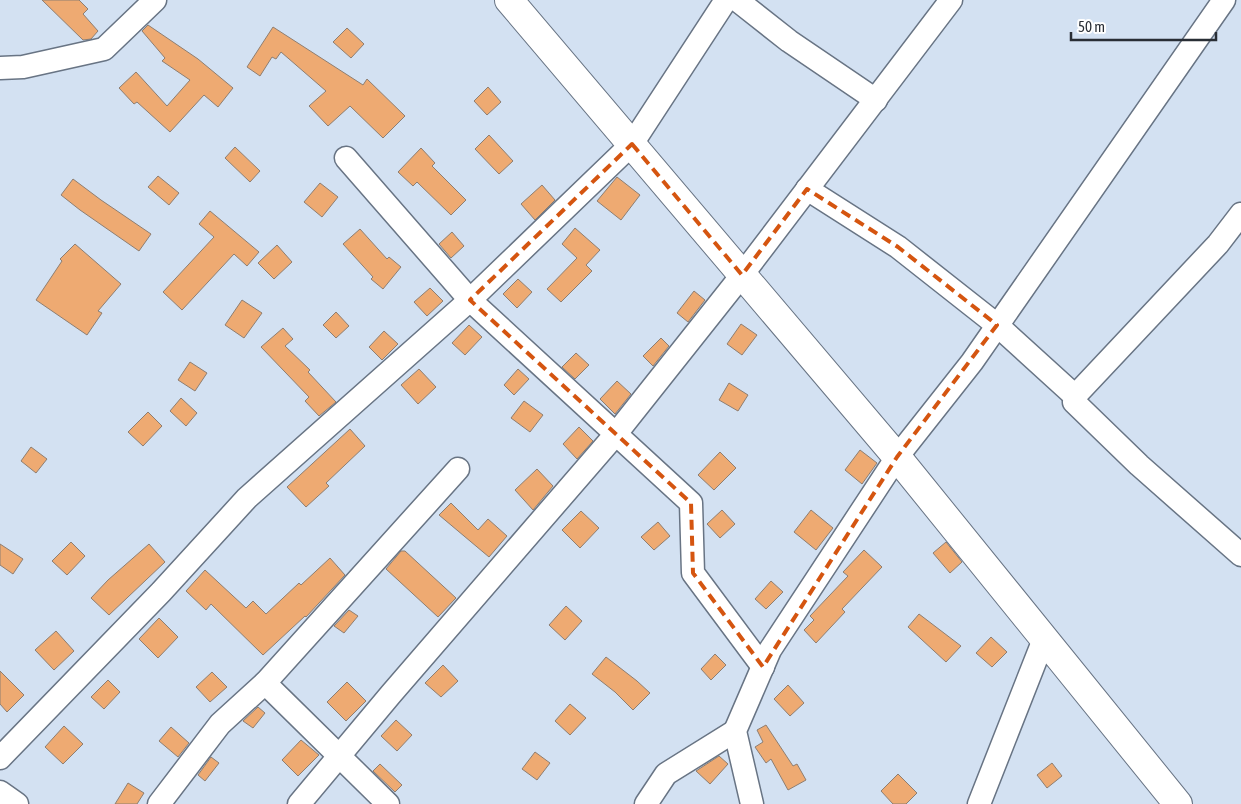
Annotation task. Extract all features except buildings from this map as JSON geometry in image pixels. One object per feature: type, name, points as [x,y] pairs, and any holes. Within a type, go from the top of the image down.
[{"type":"street","points":[[0,68],[23,68],[104,49],[155,0]]},
{"type":"street","points":[[509,0],[897,457],[1178,804]]},
{"type":"street","points":[[0,758],[161,592],[246,498],[470,300],[632,144],[726,0]]},
{"type":"street","points":[[737,0],[789,41],[876,100]]},
{"type":"street","points":[[299,804],[615,435],[742,275],[951,0]]},
{"type":"street","points":[[646,804],[666,774],[735,731],[770,650],[897,457],[972,362],[1224,0]]},
{"type":"street","points":[[346,158],[470,300],[691,503],[693,573],[763,667]]},
{"type":"street","points":[[807,189],[898,247],[998,325],[1075,396]]},
{"type":"street","points":[[1241,214],[1218,244],[1075,396],[1074,402],[1133,459],[1241,555]]},
{"type":"street","points":[[159,804],[220,724],[265,683],[458,468]]},
{"type":"street","points":[[979,804],[1044,639]]},
{"type":"street","points":[[265,683],[388,804]]},
{"type":"street","points":[[735,731],[752,804]]},
{"type":"street","points":[[0,792],[17,804]]},
{"type":"highlighted area","points":[[632,144],[742,275],[807,189],[898,247],[997,325],[897,457],[763,667],[693,573],[691,503],[470,300]]}]
